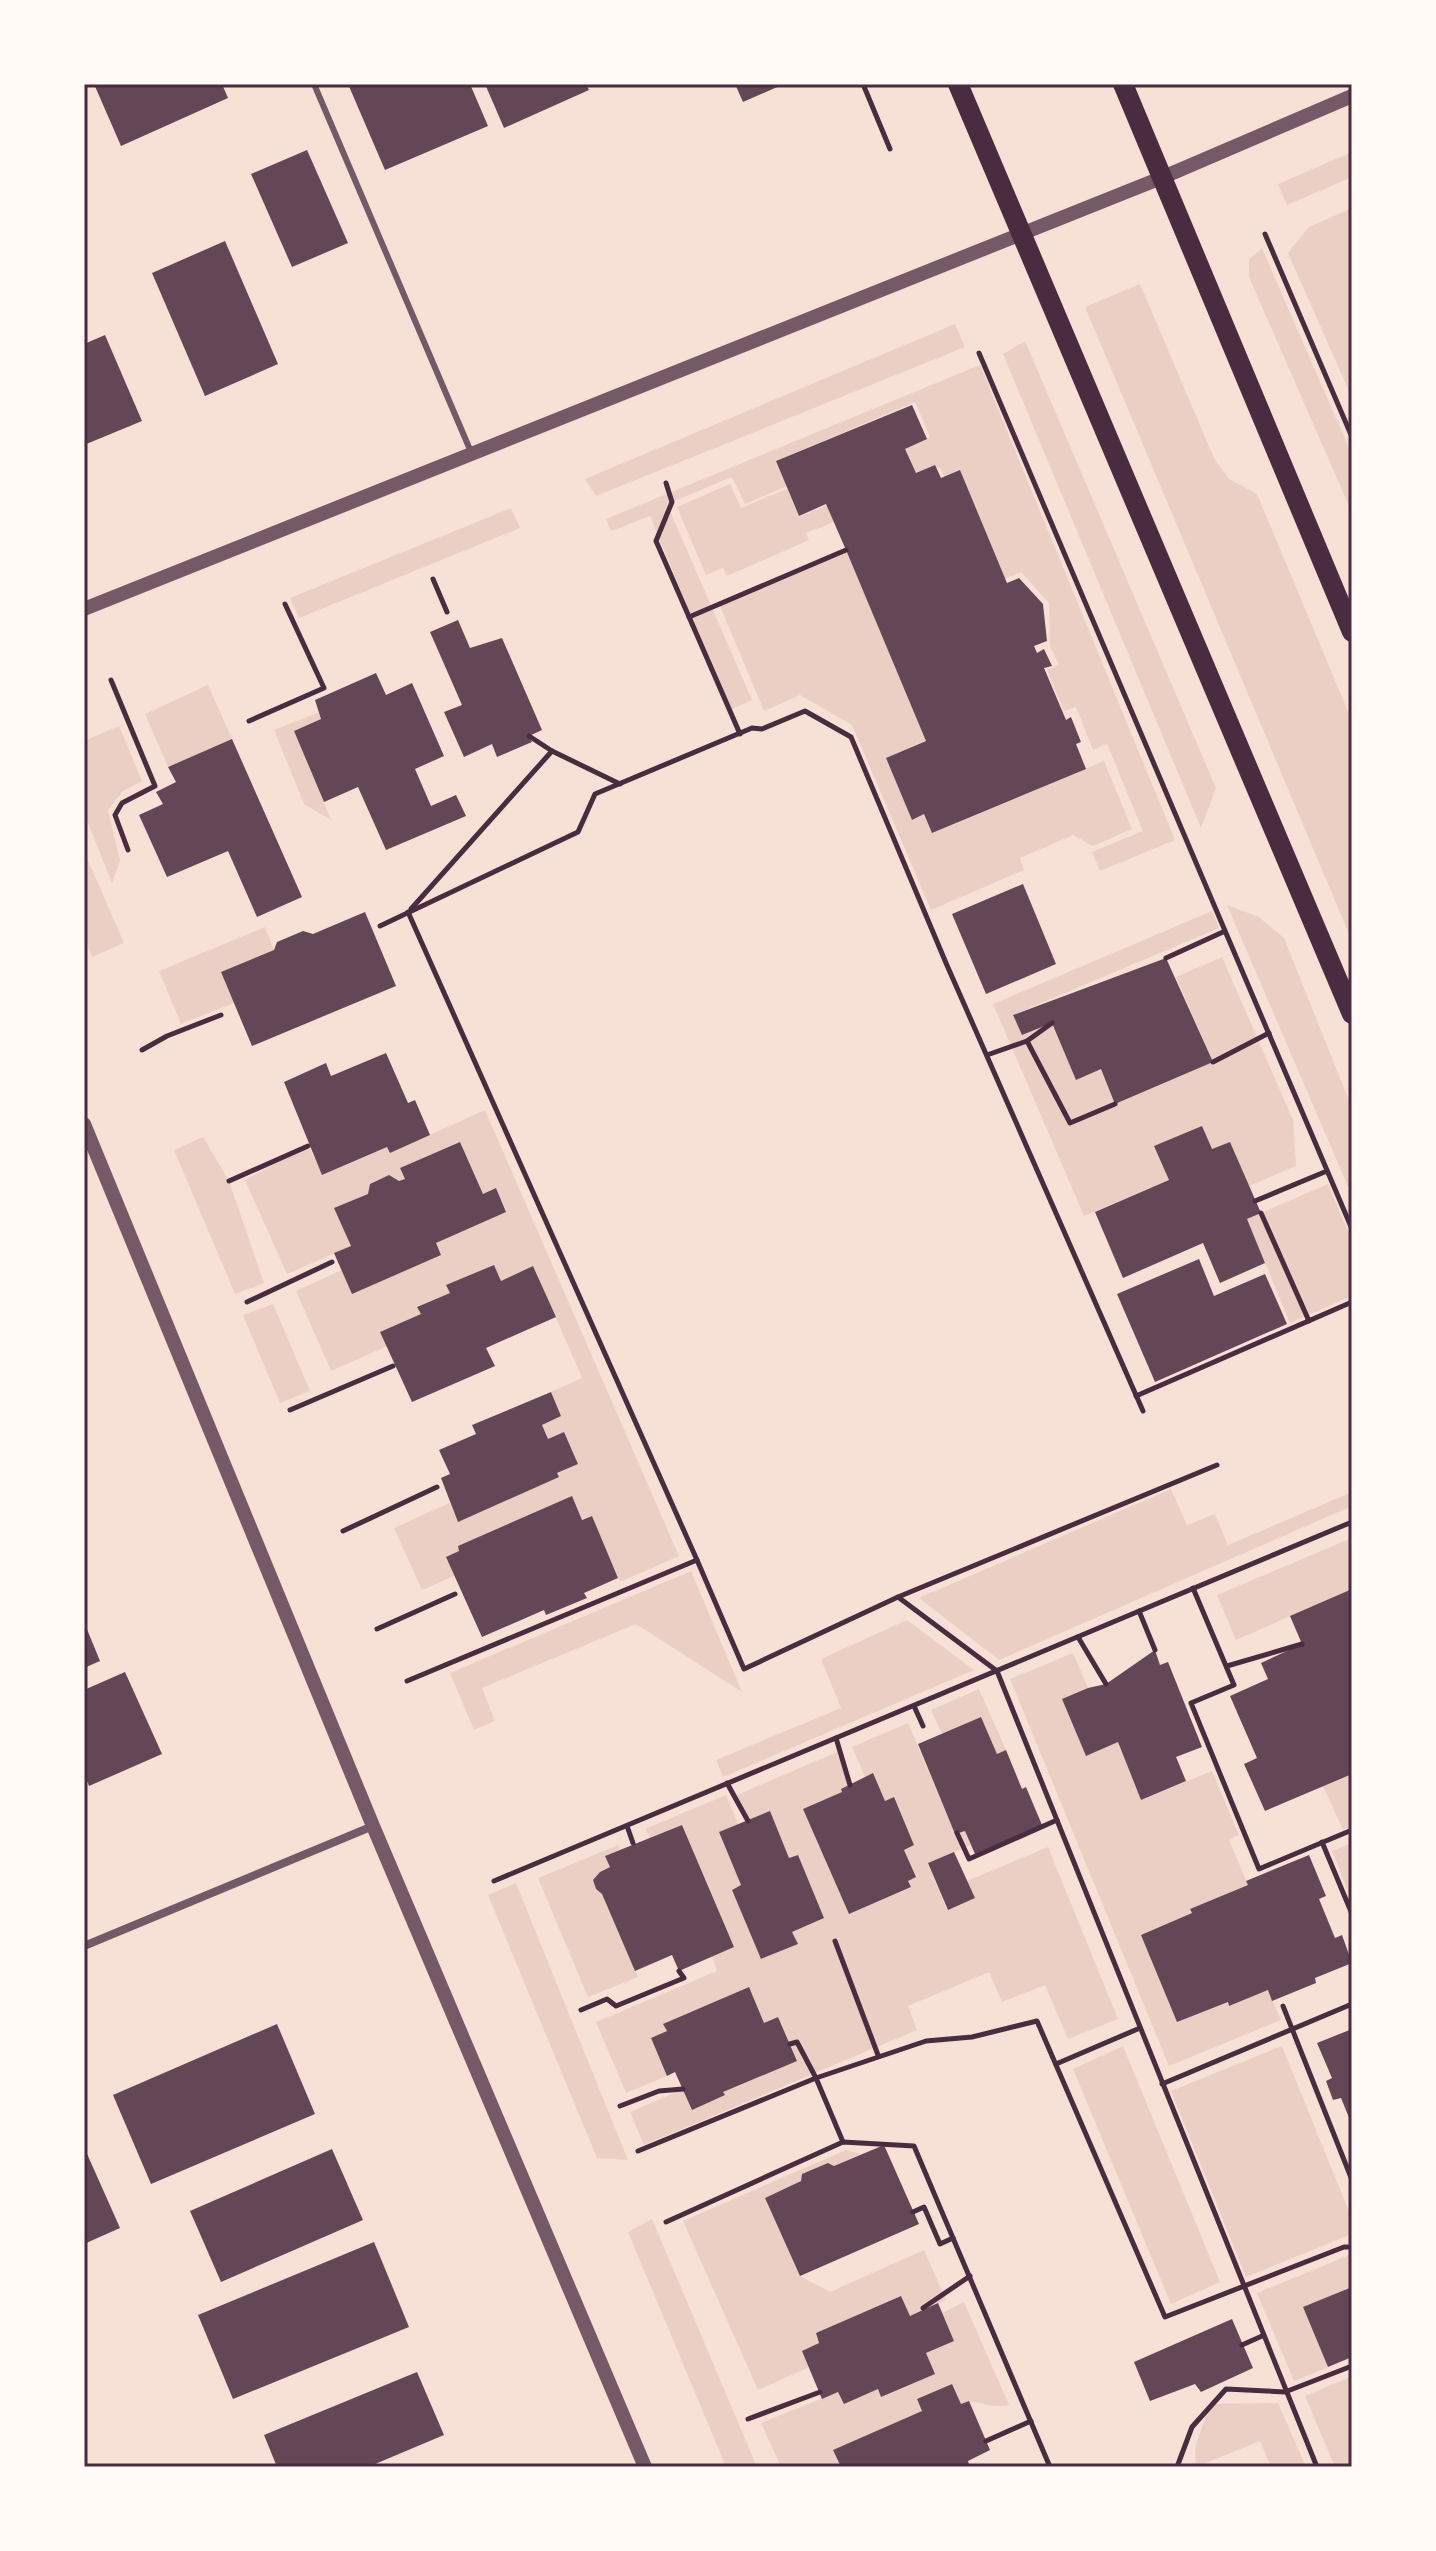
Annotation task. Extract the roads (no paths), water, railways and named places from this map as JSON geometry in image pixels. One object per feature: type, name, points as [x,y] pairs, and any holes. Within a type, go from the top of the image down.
[{"type":"main road","points":[[958,84],[1352,1014]]},
{"type":"main road","points":[[1123,84],[1352,632]]},
{"type":"street","points":[[84,609],[1161,178],[1352,96]]},
{"type":"street","points":[[84,1124],[373,1826],[645,2467]]},
{"type":"street","points":[[84,1946],[373,1826]]},
{"type":"lane","points":[[314,84],[471,453]]}]
